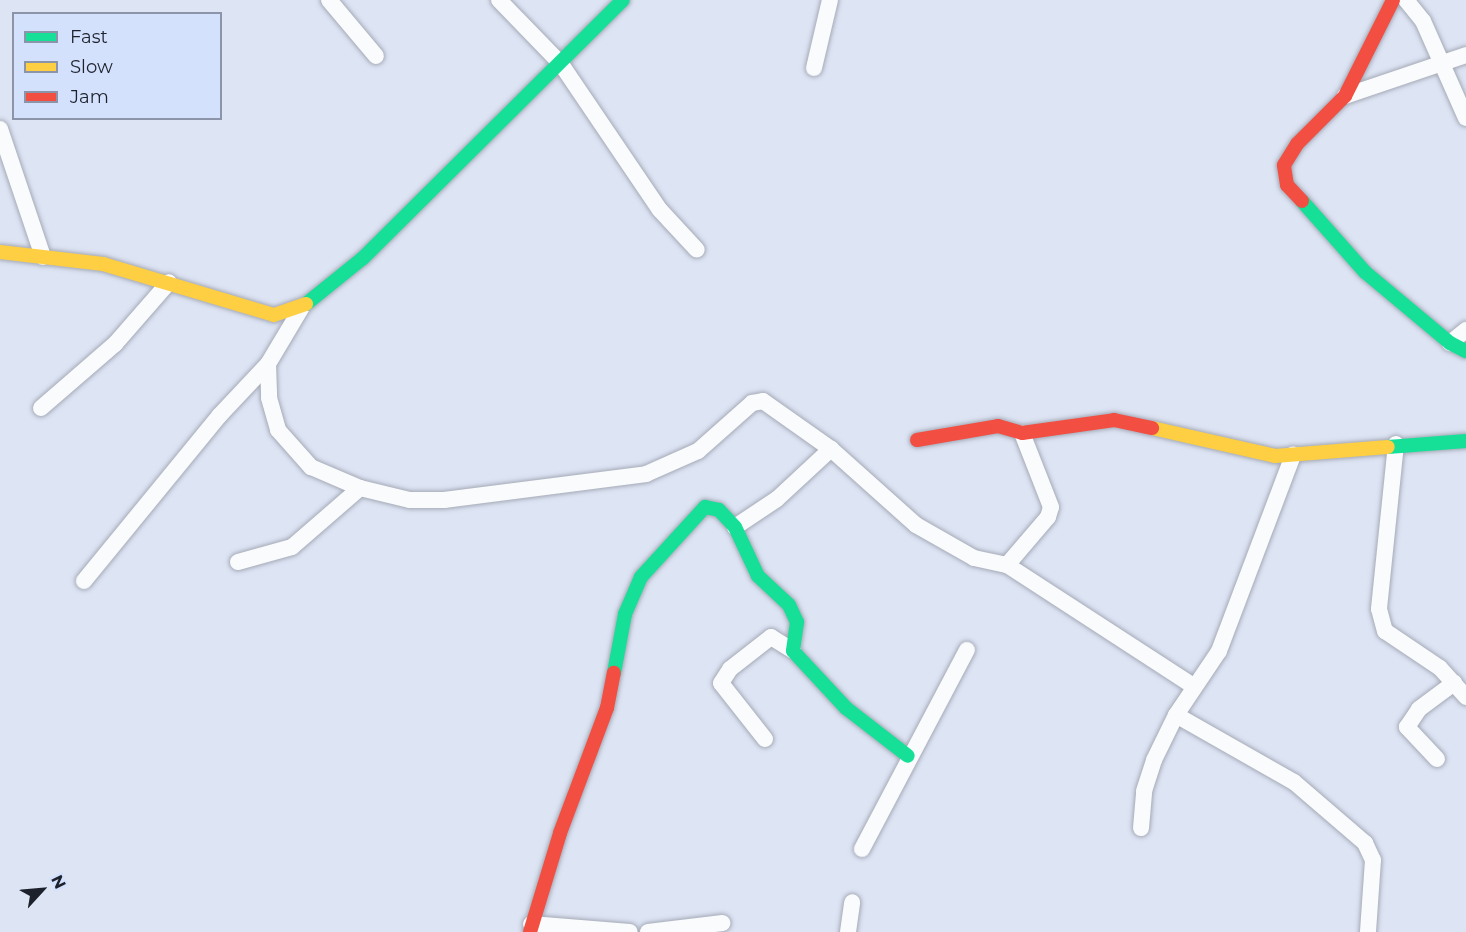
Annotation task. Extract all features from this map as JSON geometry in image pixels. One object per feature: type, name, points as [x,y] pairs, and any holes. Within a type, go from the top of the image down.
[{"type":"street","points":[[329,0],[376,56]]},
{"type":"street","points":[[499,0],[561,64],[660,210],[697,250]]},
{"type":"street","points":[[0,252],[103,264],[170,282],[274,315],[302,307],[327,291],[356,264],[561,64],[623,0]]},
{"type":"street","points":[[814,68],[830,0]]},
{"type":"street","points":[[1394,0],[1345,96],[1293,151],[1284,165],[1287,185],[1365,272],[1450,343],[1466,351]]},
{"type":"street","points":[[1406,0],[1423,21],[1466,118]]},
{"type":"street","points":[[1345,96],[1466,55]]},
{"type":"street","points":[[0,129],[43,257]]},
{"type":"street","points":[[40,408],[115,344],[170,282]]},
{"type":"street","points":[[84,581],[219,416],[268,364],[302,307]]},
{"type":"street","points":[[1450,343],[1466,330]]},
{"type":"street","points":[[268,364],[269,398],[278,430],[311,467],[360,488],[410,500],[444,500],[646,474],[698,451],[752,403],[763,401],[831,449],[916,525],[974,558],[1007,565],[1193,686]]},
{"type":"street","points":[[917,440],[998,426],[1022,433],[1114,420],[1275,456],[1396,444],[1466,441]]},
{"type":"street","points":[[1007,565],[1048,517],[1051,507],[1022,433]]},
{"type":"street","points":[[1396,444],[1379,609],[1385,631],[1440,669],[1466,697]]},
{"type":"street","points":[[735,527],[785,492],[831,449]]},
{"type":"street","points":[[1141,828],[1148,775],[1176,715],[1193,686],[1219,651],[1293,455]]},
{"type":"street","points":[[238,562],[292,547],[360,488]]},
{"type":"street","points":[[630,932],[531,928],[607,708],[626,614],[641,576],[705,507],[718,510],[735,527],[758,576],[789,605],[797,622],[793,651]]},
{"type":"street","points":[[765,739],[721,682],[730,669],[771,637],[793,651],[846,708],[908,756]]},
{"type":"street","points":[[862,849],[908,756],[967,650]]},
{"type":"street","points":[[1437,759],[1407,727],[1419,709],[1454,683]]},
{"type":"street","points":[[1176,715],[1285,777],[1365,843],[1372,860],[1368,932]]},
{"type":"street","points":[[848,932],[852,902]]},
{"type":"street","points":[[648,932],[722,923]]},
{"type":"traffic: fast","points":[[306,304],[363,258],[623,0]]},
{"type":"traffic: fast","points":[[1302,201],[1365,272],[1450,343],[1466,351]]},
{"type":"traffic: fast","points":[[1388,447],[1466,441]]},
{"type":"traffic: fast","points":[[614,673],[625,614],[641,577],[705,507],[719,510],[735,527],[758,576],[789,605],[797,622],[793,651],[846,708],[908,756]]},
{"type":"traffic: slow","points":[[0,252],[103,264],[274,315],[306,304]]},
{"type":"traffic: slow","points":[[1152,428],[1275,456],[1388,447]]},
{"type":"traffic: jam","points":[[1302,201],[1287,185],[1284,165],[1297,144],[1345,96],[1393,0]]},
{"type":"traffic: jam","points":[[917,440],[998,426],[1022,433],[1114,420],[1152,428]]},
{"type":"traffic: jam","points":[[530,932],[560,833],[607,708],[614,673]]}]
